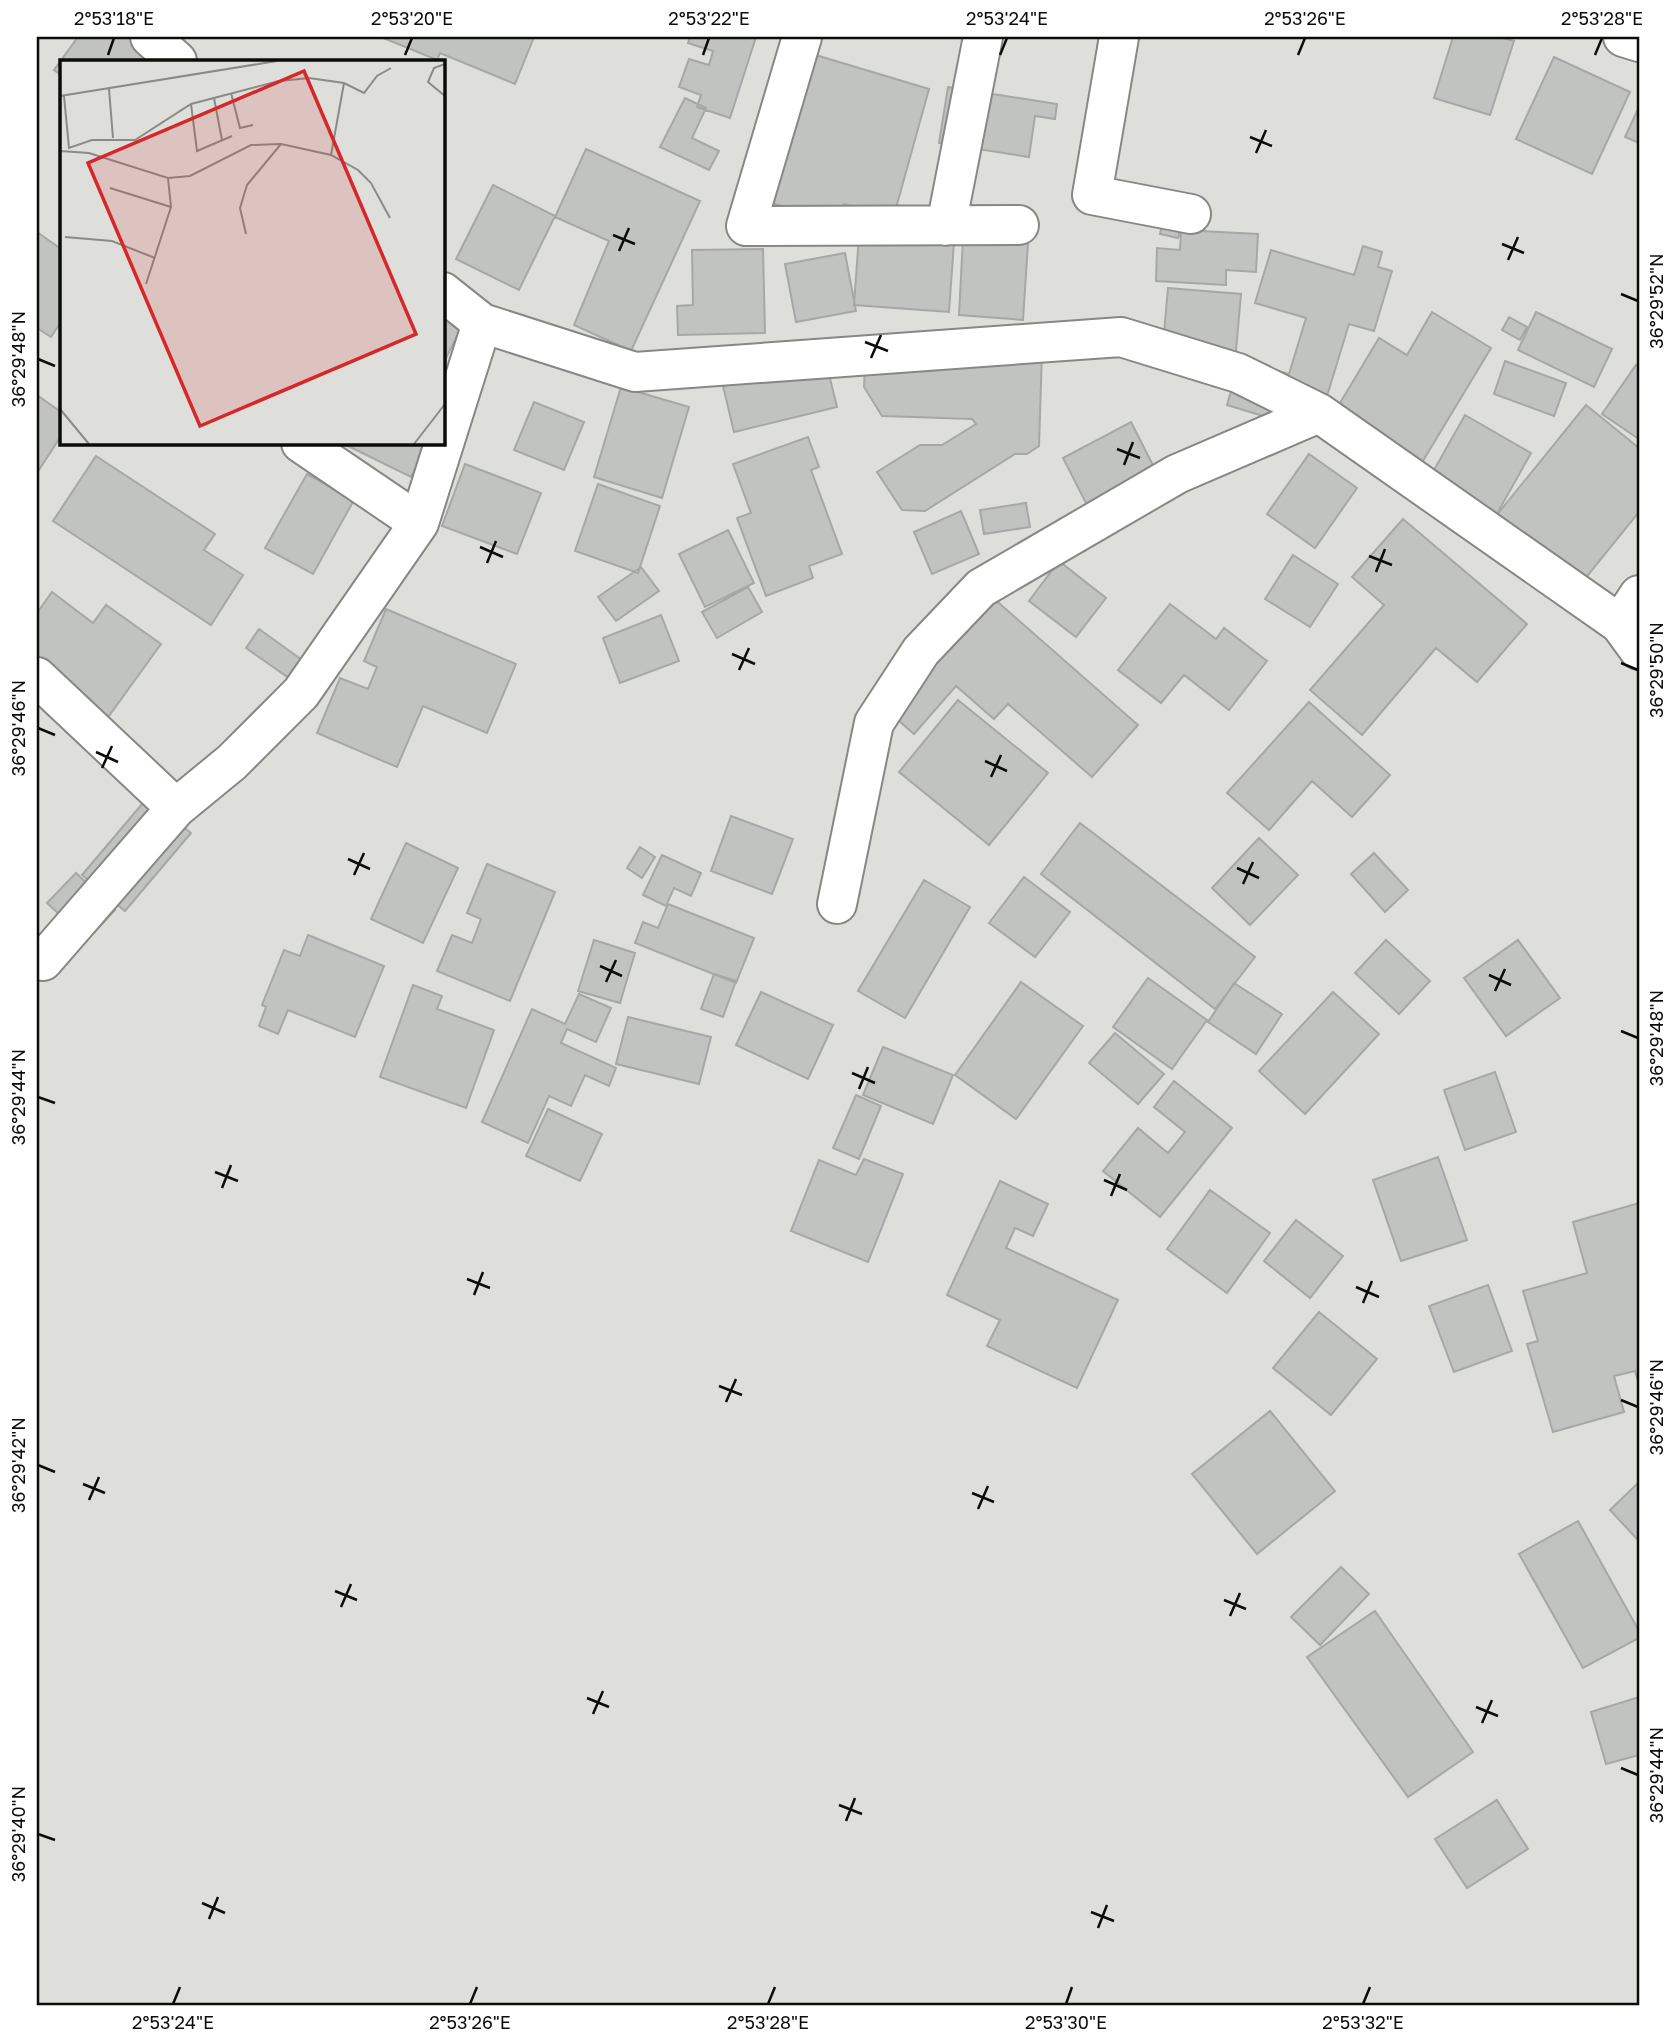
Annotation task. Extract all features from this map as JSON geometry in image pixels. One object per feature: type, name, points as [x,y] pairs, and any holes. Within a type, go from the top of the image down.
[{"type":"street","points":[[150,37],[176,60]]},
{"type":"street","points":[[802,37],[746,226],[1019,225]]},
{"type":"street","points":[[946,226],[983,37]]},
{"type":"street","points":[[1119,37],[1092,195],[1191,214]]},
{"type":"street","points":[[1623,37],[1639,42]]},
{"type":"street","points":[[444,293],[482,323],[635,372],[1121,337],[1238,373],[1319,413],[1633,623]]},
{"type":"street","points":[[444,444],[482,323]]},
{"type":"street","points":[[837,904],[874,723],[921,651],[981,588],[1177,474],[1319,413]]},
{"type":"street","points":[[302,444],[419,523]]},
{"type":"street","points":[[43,961],[176,808],[232,762],[301,693],[419,523],[444,444]]},
{"type":"street","points":[[37,677],[176,808]]},
{"type":"building","points":[[78,37],[128,37],[154,55],[150,60],[61,60]]},
{"type":"building","points":[[381,37],[534,37],[515,84],[440,53],[437,60]]},
{"type":"building","points":[[690,37],[756,37],[730,118],[697,107],[701,95],[679,87],[689,59],[709,65],[713,51],[688,43]]},
{"type":"building","points":[[1453,37],[1498,37],[1514,41],[1490,115],[1434,98]]},
{"type":"building","points":[[799,50],[929,89],[893,219],[844,204],[838,223],[749,196]]},
{"type":"building","points":[[1554,57],[1630,92],[1592,174],[1516,139]]},
{"type":"building","points":[[60,62],[60,74],[54,70]]},
{"type":"building","points":[[948,87],[1057,104],[1055,119],[1035,116],[1029,157],[939,143]]},
{"type":"building","points":[[685,98],[706,108],[692,138],[719,151],[709,170],[660,147]]},
{"type":"building","points":[[1639,107],[1639,143],[1625,137]]},
{"type":"building","points":[[586,149],[700,201],[631,351],[574,325],[609,241],[555,217]]},
{"type":"building","points":[[493,185],[555,216],[519,290],[456,259]]},
{"type":"building","points":[[1168,197],[1187,201],[1178,238],[1160,234]]},
{"type":"building","points":[[1181,230],[1258,234],[1256,272],[1226,270],[1226,285],[1156,281],[1157,248],[1180,250]]},
{"type":"building","points":[[37,232],[60,248],[60,324],[51,337],[37,328]]},
{"type":"building","points":[[859,235],[954,242],[949,312],[854,305]]},
{"type":"building","points":[[963,238],[1028,243],[1023,320],[959,315]]},
{"type":"building","points":[[1363,246],[1382,252],[1378,267],[1392,271],[1374,331],[1349,324],[1316,432],[1227,405],[1240,360],[1289,374],[1306,318],[1255,303],[1271,250],[1354,275]]},
{"type":"building","points":[[763,249],[765,333],[678,335],[677,306],[693,305],[692,250]]},
{"type":"building","points":[[845,253],[856,311],[796,322],[785,264]]},
{"type":"building","points":[[1168,288],[1241,294],[1234,374],[1161,367]]},
{"type":"building","points":[[444,290],[473,304],[444,362]]},
{"type":"building","points":[[1432,312],[1491,348],[1412,479],[1334,413],[1379,338],[1407,355]]},
{"type":"building","points":[[1536,312],[1612,349],[1594,387],[1518,350]]},
{"type":"building","points":[[1509,317],[1527,327],[1520,340],[1502,330]]},
{"type":"building","points":[[866,346],[1042,352],[1039,446],[1027,454],[1015,454],[925,511],[902,510],[877,472],[920,445],[942,445],[976,424],[972,419],[882,416],[864,387]]},
{"type":"building","points":[[823,350],[837,407],[734,432],[723,386],[768,375]]},
{"type":"building","points":[[1505,361],[1566,383],[1554,416],[1494,394]]},
{"type":"building","points":[[1636,365],[1639,367],[1639,439],[1602,414]]},
{"type":"building","points":[[621,387],[689,407],[662,498],[594,477]]},
{"type":"building","points":[[37,395],[60,411],[60,438],[37,473]]},
{"type":"building","points":[[534,402],[584,422],[564,470],[514,450]]},
{"type":"building","points":[[1586,405],[1639,448],[1639,512],[1563,606],[1479,537]]},
{"type":"building","points":[[1465,415],[1531,453],[1484,537],[1417,500]]},
{"type":"building","points":[[1131,422],[1157,473],[1089,509],[1063,458]]},
{"type":"building","points":[[808,437],[819,467],[811,470],[842,554],[809,566],[813,578],[766,596],[737,518],[751,513],[733,464]]},
{"type":"building","points":[[344,444],[428,444],[411,477]]},
{"type":"building","points":[[1309,454],[1357,488],[1315,548],[1267,514]]},
{"type":"building","points":[[96,456],[215,534],[204,550],[243,575],[211,625],[53,521]]},
{"type":"building","points":[[465,464],[541,493],[517,554],[442,526]]},
{"type":"building","points":[[307,474],[354,500],[313,574],[265,548]]},
{"type":"building","points":[[598,484],[660,506],[638,573],[575,551]]},
{"type":"building","points":[[1026,503],[1030,527],[984,534],[980,510]]},
{"type":"building","points":[[961,511],[979,554],[932,574],[914,532]]},
{"type":"building","points":[[1403,519],[1527,624],[1477,682],[1436,648],[1362,735],[1310,690],[1384,605],[1352,577]]},
{"type":"building","points":[[728,530],[754,583],[705,607],[679,554]]},
{"type":"building","points":[[1293,555],[1338,584],[1310,627],[1265,599]]},
{"type":"building","points":[[1059,561],[1106,598],[1076,637],[1029,601]]},
{"type":"building","points":[[641,567],[659,591],[616,621],[598,597]]},
{"type":"building","points":[[975,582],[1138,725],[1092,777],[1008,704],[994,719],[956,686],[914,734],[874,699]]},
{"type":"building","points":[[748,587],[762,612],[717,638],[702,612]]},
{"type":"building","points":[[52,592],[93,623],[106,605],[161,644],[101,727],[37,662],[37,613]]},
{"type":"building","points":[[1170,604],[1216,639],[1224,628],[1267,661],[1229,710],[1184,675],[1161,703],[1118,670]]},
{"type":"building","points":[[386,609],[516,664],[487,733],[423,706],[397,767],[317,733],[340,678],[368,689],[377,667],[364,661]]},
{"type":"building","points":[[661,615],[679,661],[620,683],[603,638]]},
{"type":"building","points":[[259,629],[309,665],[296,683],[246,648]]},
{"type":"building","points":[[958,700],[1048,773],[989,845],[899,772]]},
{"type":"building","points":[[1309,702],[1390,775],[1352,817],[1312,781],[1269,830],[1227,793]]},
{"type":"building","points":[[148,797],[191,833],[125,911],[82,875]]},
{"type":"building","points":[[731,816],[793,839],[772,894],[711,871]]},
{"type":"building","points":[[1080,823],[1255,957],[1215,1009],[1041,874]]},
{"type":"building","points":[[1259,838],[1298,875],[1250,925],[1212,888]]},
{"type":"building","points":[[406,843],[458,868],[423,943],[371,919]]},
{"type":"building","points":[[640,847],[655,857],[642,878],[627,868]]},
{"type":"building","points":[[1374,853],[1408,890],[1385,912],[1351,874]]},
{"type":"building","points":[[662,855],[701,873],[691,896],[674,888],[666,906],[643,895]]},
{"type":"building","points":[[487,864],[555,892],[510,1001],[437,971],[452,935],[472,943],[481,919],[467,913]]},
{"type":"building","points":[[76,873],[115,910],[87,940],[47,903]]},
{"type":"building","points":[[1024,877],[1070,912],[1035,957],[989,923]]},
{"type":"building","points":[[924,880],[970,907],[905,1018],[858,991]]},
{"type":"building","points":[[668,904],[754,938],[736,983],[635,943],[643,922],[658,928]]},
{"type":"building","points":[[308,935],[384,966],[355,1037],[288,1010],[278,1034],[259,1026],[266,1007],[262,1005],[284,950],[300,956]]},
{"type":"building","points":[[594,940],[635,953],[620,1003],[578,991]]},
{"type":"building","points":[[1386,940],[1430,981],[1399,1014],[1355,973]]},
{"type":"building","points":[[1518,940],[1560,998],[1506,1036],[1464,978]]},
{"type":"building","points":[[714,974],[736,981],[723,1017],[701,1009]]},
{"type":"building","points":[[1148,978],[1207,1020],[1172,1069],[1113,1027]]},
{"type":"building","points":[[1021,982],[1083,1026],[1016,1119],[955,1075]]},
{"type":"building","points":[[1234,983],[1282,1014],[1256,1054],[1208,1022]]},
{"type":"building","points":[[413,985],[442,996],[437,1009],[494,1030],[466,1108],[380,1077]]},
{"type":"building","points":[[761,992],[833,1025],[808,1079],[736,1045]]},
{"type":"building","points":[[1333,992],[1379,1034],[1305,1114],[1259,1071]]},
{"type":"building","points":[[579,994],[611,1008],[596,1042],[567,1029],[561,1043],[616,1068],[609,1086],[585,1075],[571,1106],[549,1096],[528,1143],[482,1122],[532,1009],[565,1024]]},
{"type":"building","points":[[628,1017],[711,1037],[699,1084],[616,1064]]},
{"type":"building","points":[[1115,1033],[1164,1074],[1138,1104],[1089,1063]]},
{"type":"building","points":[[883,1047],[953,1075],[933,1124],[863,1095]]},
{"type":"building","points":[[1495,1072],[1516,1132],[1465,1150],[1444,1090]]},
{"type":"building","points":[[1174,1081],[1232,1128],[1160,1217],[1103,1171],[1138,1128],[1168,1153],[1185,1132],[1154,1107]]},
{"type":"building","points":[[856,1095],[881,1106],[859,1159],[833,1148]]},
{"type":"building","points":[[548,1109],[602,1134],[580,1181],[526,1156]]},
{"type":"building","points":[[1438,1157],[1467,1240],[1401,1261],[1373,1180]]},
{"type":"building","points":[[864,1159],[903,1174],[868,1262],[791,1231],[819,1160],[856,1175]]},
{"type":"building","points":[[1000,1181],[1048,1204],[1033,1236],[1015,1228],[1006,1248],[1118,1300],[1077,1388],[987,1346],[1000,1320],[947,1295]]},
{"type":"building","points":[[1210,1190],[1270,1233],[1227,1293],[1167,1249]]},
{"type":"building","points":[[1639,1203],[1639,1385],[1635,1371],[1614,1376],[1624,1412],[1553,1432],[1527,1344],[1538,1341],[1523,1291],[1587,1273],[1573,1222]]},
{"type":"building","points":[[1296,1220],[1343,1256],[1310,1298],[1264,1261]]},
{"type":"building","points":[[1488,1285],[1512,1351],[1454,1372],[1429,1306]]},
{"type":"building","points":[[1319,1312],[1377,1359],[1331,1415],[1273,1368]]},
{"type":"building","points":[[1270,1411],[1335,1491],[1257,1554],[1192,1474]]},
{"type":"building","points":[[1639,1482],[1639,1537],[1637,1539],[1610,1510]]},
{"type":"building","points":[[1578,1521],[1639,1631],[1639,1638],[1583,1668],[1519,1554]]},
{"type":"building","points":[[1341,1567],[1369,1594],[1320,1645],[1291,1617]]},
{"type":"building","points":[[1375,1611],[1473,1752],[1408,1797],[1307,1657]]},
{"type":"building","points":[[1639,1697],[1639,1755],[1606,1764],[1591,1712]]},
{"type":"building","points":[[1497,1800],[1528,1849],[1467,1888],[1435,1839]]}]
